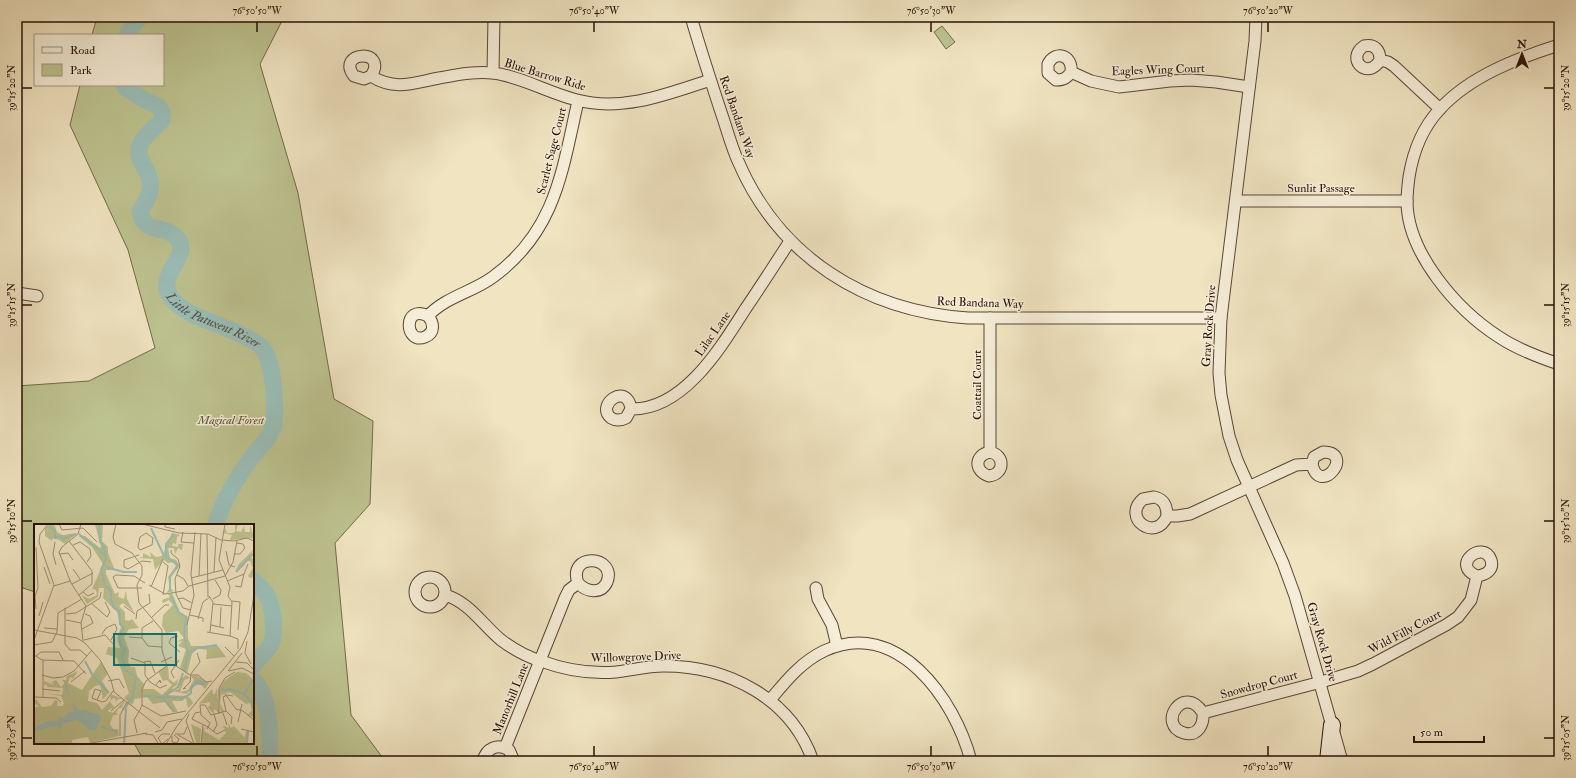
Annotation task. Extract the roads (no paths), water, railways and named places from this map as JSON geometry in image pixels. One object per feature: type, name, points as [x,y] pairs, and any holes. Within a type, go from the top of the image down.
[{"type":"street","points":[[493,73],[494,17]]},
{"type":"street","name":"Red Bandana Way","points":[[691,17],[710,80],[738,161],[759,202],[790,241],[807,257],[823,269],[862,292],[882,301],[923,313],[949,317],[1221,318]]},
{"type":"street","name":"Gray Rock Drive","points":[[1256,17],[1255,41],[1221,318],[1219,373],[1221,395],[1229,436],[1237,460],[1248,488],[1283,563],[1303,622],[1342,761]]},
{"type":"street","points":[[1559,45],[1515,61],[1491,72],[1455,95],[1440,109],[1426,129],[1415,153],[1411,166],[1407,201],[1413,231],[1419,248],[1429,266],[1451,296],[1466,312],[1499,337],[1518,348],[1559,364]]},
{"type":"street","points":[[1380,60],[1388,62],[1394,66],[1440,109]]},
{"type":"street","name":"Eagles Wing Court","points":[[1071,72],[1091,81],[1119,87],[1191,80],[1249,87]]},
{"type":"street","name":"Blue Barrow Ride","points":[[371,76],[381,82],[392,85],[406,85],[456,75],[493,73],[529,83],[578,101],[621,103],[661,96],[710,80]]},
{"type":"street","name":"Scarlet Sage Court","points":[[428,316],[442,304],[477,288],[493,278],[505,268],[531,240],[541,225],[555,196],[578,101]]},
{"type":"street","name":"Sunlit Passage","points":[[1236,201],[1407,201]]},
{"type":"street","name":"Lilac Lane","points":[[631,410],[651,407],[666,400],[692,381],[701,372],[727,338],[790,241]]},
{"type":"street","points":[[17,293],[37,296]]},
{"type":"street","name":"Coattail Court","points":[[990,318],[990,452]]},
{"type":"street","points":[[1167,516],[1190,514],[1296,465],[1312,464]]},
{"type":"street","name":"Wild Filly Court","points":[[1321,682],[1363,669],[1446,625],[1458,617],[1471,600],[1477,576]]},
{"type":"street","name":"Manorhill Lane","points":[[505,748],[565,598],[569,590],[578,583]]},
{"type":"street","points":[[816,588],[818,599],[832,625],[837,646]]},
{"type":"street","name":"Willowgrove Drive","points":[[445,595],[461,601],[502,640],[521,653],[562,668],[594,672],[615,672],[663,666],[704,670],[725,676],[749,687],[770,700],[786,716],[798,732],[807,746],[813,761]]},
{"type":"street","points":[[770,700],[790,676],[802,666],[812,658],[837,646],[859,644],[881,647],[899,654],[917,667],[927,677],[954,718],[971,761]]},
{"type":"street","name":"Snowdrop Court","points":[[1203,713],[1321,682]]},
{"type":"street","points":[[1328,761],[1332,725]]},
{"type":"street","name":"Manorhill Lane","points":[[483,761],[484,756],[491,748],[500,746],[512,753],[514,761]]},
{"type":"waterway","name":"Little Patuxent River","points":[[128,34],[136,21],[141,17]]},
{"type":"waterway","name":"Little Patuxent River","points":[[125,86],[144,100],[158,106],[162,112],[162,120],[147,135],[140,145],[140,159],[150,180],[150,188],[147,199],[140,211],[142,219],[146,224],[150,227],[171,233],[180,243],[181,250],[179,257],[168,277],[167,285],[170,296],[177,304],[189,313],[243,335],[259,345],[267,356],[272,374],[275,406],[273,428],[271,433],[251,458],[235,482],[222,507],[216,524]]},
{"type":"waterway","name":"Little Patuxent River","points":[[254,581],[265,592],[268,599],[272,611],[273,626],[273,639],[271,644],[254,664]]},
{"type":"waterway","name":"Little Patuxent River","points":[[254,680],[264,697],[266,707],[269,729],[270,761]]},
{"type":"park label","name":"Magical Forest","points":[[231,420]]}]
